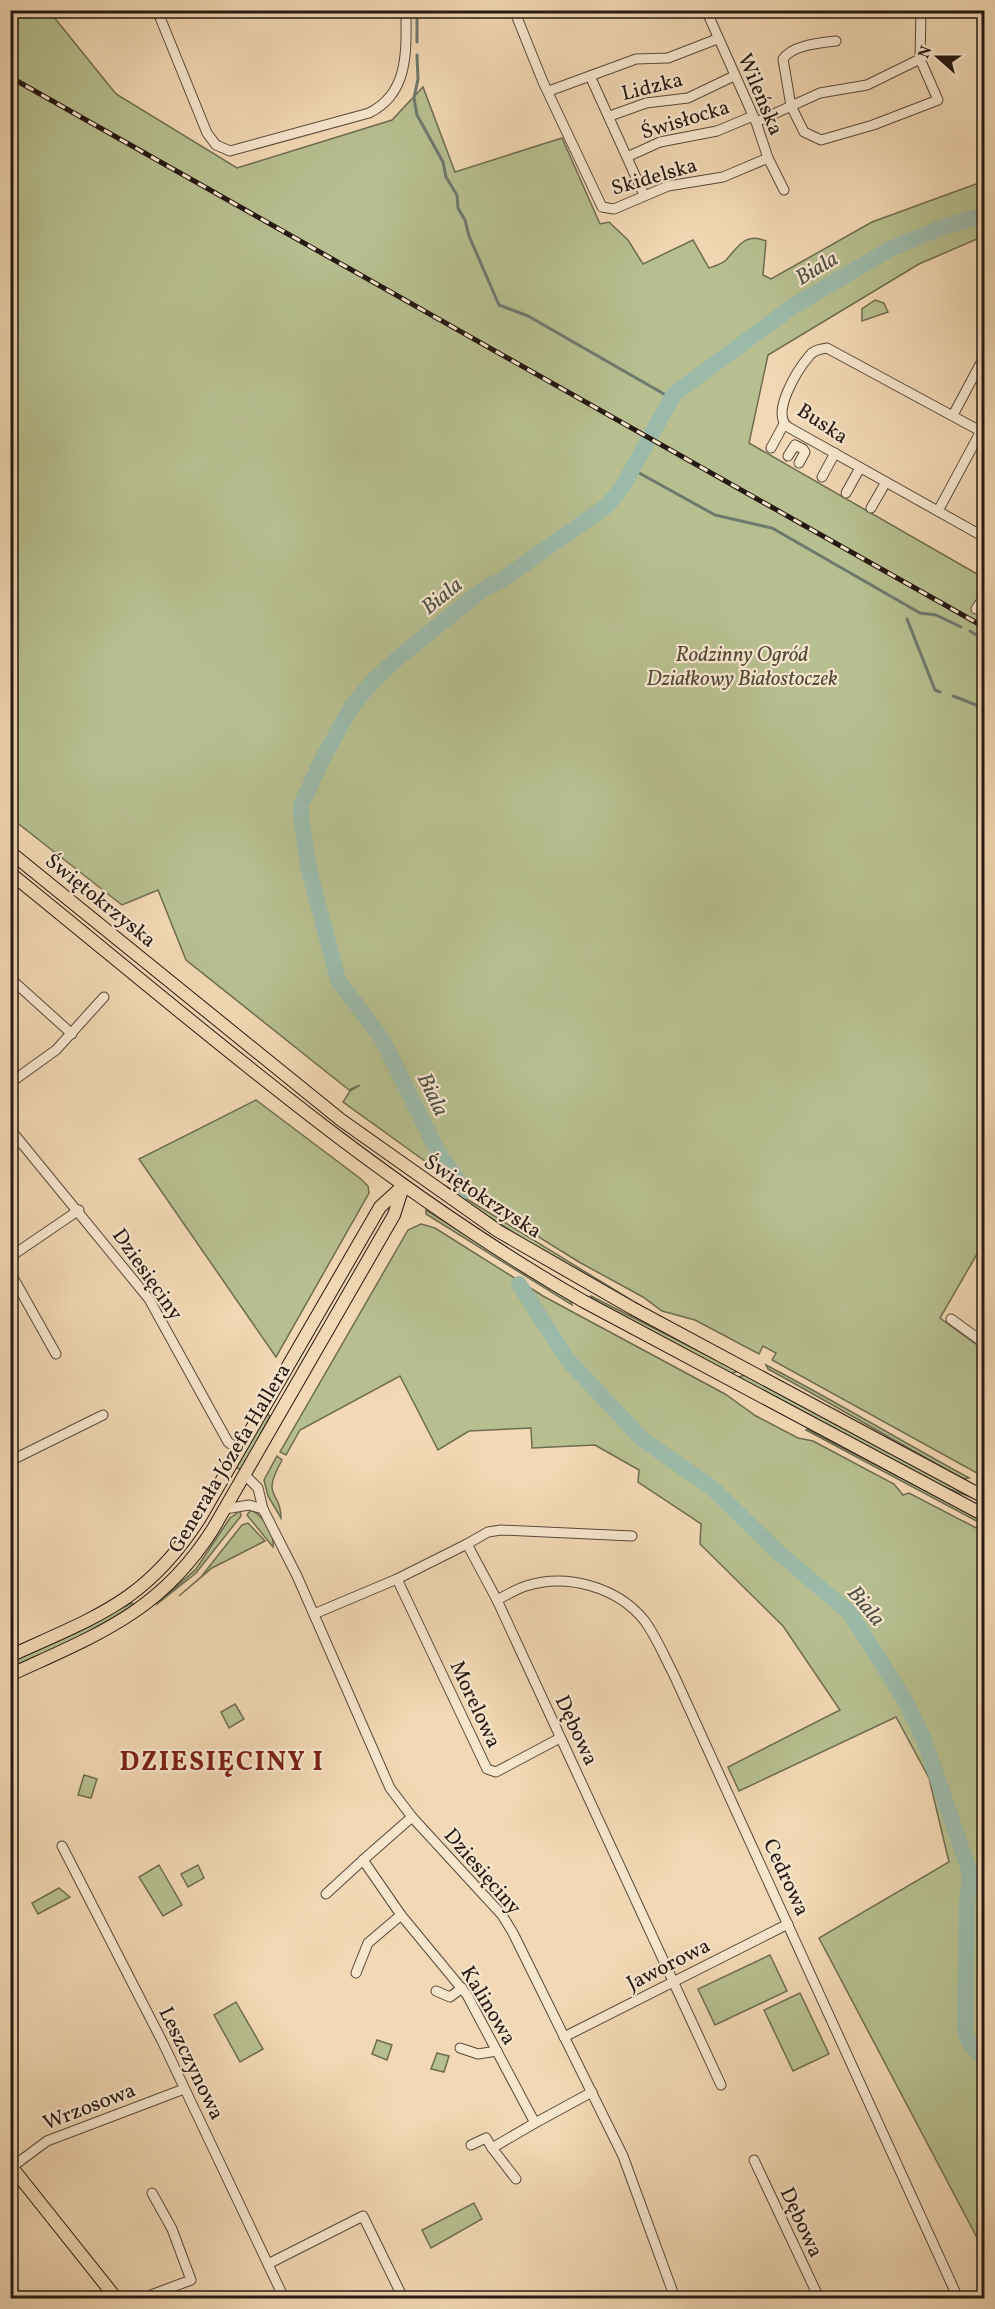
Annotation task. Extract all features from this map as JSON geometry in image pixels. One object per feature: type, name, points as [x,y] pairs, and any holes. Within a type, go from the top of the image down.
[{"type":"main road","name":"Świętokrzyska","points":[[10,852],[341,1120],[412,1173],[498,1231],[591,1286],[981,1495]]},
{"type":"main road","name":"Świętokrzyska","points":[[10,873],[266,1082],[403,1186],[520,1264],[583,1301],[984,1515]]},
{"type":"main road","name":"Generała Józefa Hallera","points":[[10,1656],[102,1614],[132,1595],[166,1566],[186,1541],[380,1207],[403,1186],[412,1173]]},
{"type":"main road","name":"Generała Józefa Hallera","points":[[10,1675],[118,1624],[143,1607],[188,1565],[225,1509],[394,1215],[403,1186]]},
{"type":"main road","points":[[583,1301],[591,1286]]},
{"type":"main road","points":[[314,1321],[329,1328]]},
{"type":"main road","points":[[969,1507],[977,1508],[982,1504],[981,1495]]},
{"type":"main road","points":[[132,1595],[143,1607]]},
{"type":"main road","points":[[11,2166],[116,2298]]},
{"type":"street","points":[[157,10],[207,133],[216,146],[230,151],[369,113],[387,103],[398,86],[404,65],[406,10]]},
{"type":"street","name":"Skidelska","points":[[514,10],[543,82],[602,207],[614,209],[668,186],[723,177],[768,158]]},
{"type":"street","name":"Wileńska","points":[[706,10],[754,119],[768,158],[784,190]]},
{"type":"street","points":[[836,41],[815,44],[786,55],[783,64],[791,93],[791,106],[804,132],[821,140],[873,125],[938,100],[920,59],[921,10]]},
{"type":"street","points":[[549,91],[636,59],[668,57],[717,39]]},
{"type":"street","name":"Świsłocka","points":[[627,156],[660,142],[717,131],[754,119],[820,93],[867,85],[920,59]]},
{"type":"street","points":[[590,76],[644,195]]},
{"type":"street","name":"Lidzka","points":[[610,116],[646,103],[688,98],[734,76]]},
{"type":"street","name":"Buska","points":[[982,432],[827,348],[814,352],[804,365],[781,405],[780,413],[784,424],[984,537]]},
{"type":"street","points":[[952,415],[984,357]]},
{"type":"street","points":[[771,447],[784,424]]},
{"type":"street","points":[[938,511],[982,432]]},
{"type":"street","points":[[802,449],[808,438]]},
{"type":"street","points":[[788,456],[795,445],[802,449],[805,453],[799,463]]},
{"type":"street","points":[[822,477],[835,453]]},
{"type":"street","points":[[846,493],[860,468]]},
{"type":"street","points":[[871,508],[886,482]]},
{"type":"street","points":[[976,609],[984,597]]},
{"type":"street","points":[[10,978],[72,1035]]},
{"type":"street","points":[[10,1083],[56,1050],[104,997]]},
{"type":"street","name":"Dziesięciny","points":[[10,1129],[79,1210],[149,1299],[228,1442],[239,1450]]},
{"type":"street","points":[[10,1257],[79,1210]]},
{"type":"street","points":[[10,1272],[56,1354]]},
{"type":"street","points":[[951,1318],[984,1343]]},
{"type":"street","points":[[10,1461],[103,1415]]},
{"type":"street","name":"Dziesięciny","points":[[245,1475],[258,1488],[263,1509],[314,1614],[386,1780],[412,1817],[506,1922],[626,2162],[675,2298]]},
{"type":"street","points":[[225,1509],[249,1505],[263,1509]]},
{"type":"street","points":[[314,1614],[397,1579],[488,1533],[501,1530],[632,1536]]},
{"type":"street","name":"Dębowa","points":[[467,1544],[497,1600],[721,2085]]},
{"type":"street","name":"Morelowa","points":[[397,1579],[487,1769],[496,1772],[561,1738]]},
{"type":"street","name":"Cedrowa","points":[[497,1600],[525,1586],[545,1582],[586,1584],[624,1602],[644,1620],[673,1673],[958,2298]]},
{"type":"street","points":[[326,1894],[412,1817]]},
{"type":"street","name":"Leszczynowa","points":[[62,1846],[127,1970],[284,2298]]},
{"type":"street","name":"Kalinowa","points":[[363,1860],[401,1915],[462,1988],[535,2123]]},
{"type":"street","points":[[356,1973],[368,1943],[401,1915]]},
{"type":"street","name":"Jaworowa","points":[[564,2037],[788,1924]]},
{"type":"street","points":[[436,1991],[450,1996],[462,1988]]},
{"type":"street","points":[[460,2048],[478,2054],[496,2050]]},
{"type":"street","name":"Wrzosowa","points":[[11,2166],[47,2141],[184,2089]]},
{"type":"street","points":[[492,2148],[592,2092]]},
{"type":"street","points":[[471,2145],[486,2138],[516,2179]]},
{"type":"street","name":"Dębowa","points":[[754,2160],[819,2298]]},
{"type":"street","points":[[142,2298],[191,2280],[172,2229],[152,2193]]},
{"type":"street","points":[[268,2264],[363,2216],[403,2298]]},
{"type":"green space","name":"Rodzinny Ogród Działkowy Białostoczek","points":[[11,11],[49,11],[116,94],[237,168],[392,120],[423,87],[455,172],[562,138],[600,224],[609,222],[628,240],[643,264],[693,240],[709,268],[724,261],[743,242],[753,238],[766,241],[763,275],[771,279],[872,222],[984,181],[984,236],[919,264],[768,355],[749,443],[984,578],[984,1242],[940,1318],[984,1350],[984,1477],[772,1360],[776,1353],[763,1346],[759,1354],[695,1320],[662,1311],[643,1297],[579,1262],[479,1200],[343,1102],[350,1091],[360,1085],[349,1090],[186,960],[158,890],[122,905],[11,818]]},
{"type":"green space","points":[[875,300],[884,303],[888,312],[862,321],[862,309]]},
{"type":"green space","points":[[256,1100],[361,1179],[368,1186],[369,1193],[276,1357],[139,1159]]},
{"type":"green space","points":[[444,1185],[649,1311],[569,1268],[441,1186]]},
{"type":"green space","points":[[426,1210],[571,1301],[572,1305],[426,1214]]},
{"type":"green space","points":[[421,1224],[435,1228],[543,1296],[725,1394],[756,1416],[798,1438],[813,1441],[894,1484],[903,1495],[909,1493],[984,1532],[984,2251],[819,1938],[949,1862],[929,1778],[896,1717],[739,1791],[728,1767],[840,1710],[783,1626],[700,1544],[701,1524],[638,1482],[639,1470],[595,1445],[532,1448],[531,1428],[469,1431],[438,1450],[400,1376],[300,1430],[286,1455],[280,1452],[408,1230]]},
{"type":"green space","points":[[591,1296],[738,1371],[731,1374],[590,1299]]},
{"type":"green space","points":[[766,1365],[969,1478],[964,1479],[768,1369]]},
{"type":"green space","points":[[745,1375],[979,1500],[941,1486],[738,1377]]},
{"type":"green space","points":[[267,1414],[270,1416],[242,1469],[235,1468]]},
{"type":"green space","points":[[806,1430],[984,1521],[984,1525]]},
{"type":"green space","points":[[277,1456],[282,1460],[272,1488],[281,1518],[268,1496],[264,1480]]},
{"type":"green space","points":[[251,1510],[267,1525],[272,1536],[273,1547],[247,1515]]},
{"type":"green space","points":[[240,1511],[241,1516],[196,1573],[156,1605],[196,1569],[230,1518]]},
{"type":"green space","points":[[248,1523],[265,1541],[212,1568],[179,1596],[201,1577],[242,1525]]},
{"type":"green space","points":[[132,1603],[135,1607],[102,1627],[11,1668],[10,1662]]},
{"type":"green space","points":[[235,1704],[244,1719],[229,1728],[221,1712]]},
{"type":"green space","points":[[84,1775],[97,1779],[91,1798],[78,1795]]},
{"type":"green space","points":[[159,1865],[182,1905],[163,1916],[139,1877]]},
{"type":"green space","points":[[198,1865],[204,1878],[188,1887],[181,1874]]},
{"type":"green space","points":[[59,1888],[70,1897],[38,1914],[32,1903]]},
{"type":"green space","points":[[770,1955],[787,1991],[715,2025],[698,1989]]},
{"type":"green space","points":[[800,1993],[829,2054],[793,2071],[764,2010]]},
{"type":"green space","points":[[236,2002],[263,2049],[240,2062],[214,2015]]},
{"type":"green space","points":[[377,2040],[392,2045],[387,2060],[372,2054]]},
{"type":"green space","points":[[437,2053],[449,2056],[444,2072],[431,2069]]},
{"type":"green space","points":[[474,2203],[482,2219],[431,2248],[422,2230]]},
{"type":"waterway","points":[[417,17],[417,42]]},
{"type":"waterway","points":[[417,55],[418,79],[414,98],[417,115],[443,162],[446,177],[457,195],[458,208],[499,305],[528,316],[671,398]]},
{"type":"waterway","name":"Biala","points":[[465,1191],[438,1152],[382,1039],[338,980],[309,870],[301,817],[301,805],[323,758],[352,706],[373,681],[398,658],[481,591],[503,579],[608,505],[624,484],[674,394],[792,307],[890,249],[946,226],[984,215]]},
{"type":"waterway","points":[[632,469],[715,515],[772,528],[920,613],[936,615],[961,627]]},
{"type":"waterway","points":[[907,619],[935,690],[940,692]]},
{"type":"waterway","points":[[970,631],[984,640]]},
{"type":"waterway","points":[[953,696],[984,708]]},
{"type":"waterway","name":"Biala","points":[[519,1284],[568,1360],[643,1440],[710,1486],[778,1552],[850,1613],[906,1702],[924,1740],[970,1876],[967,1903],[965,2032],[969,2042],[984,2059]]},
{"type":"railway","points":[[10,77],[984,627]]},
{"type":"district","name":"DZIESIĘCINY I","points":[[222,1761]]}]
